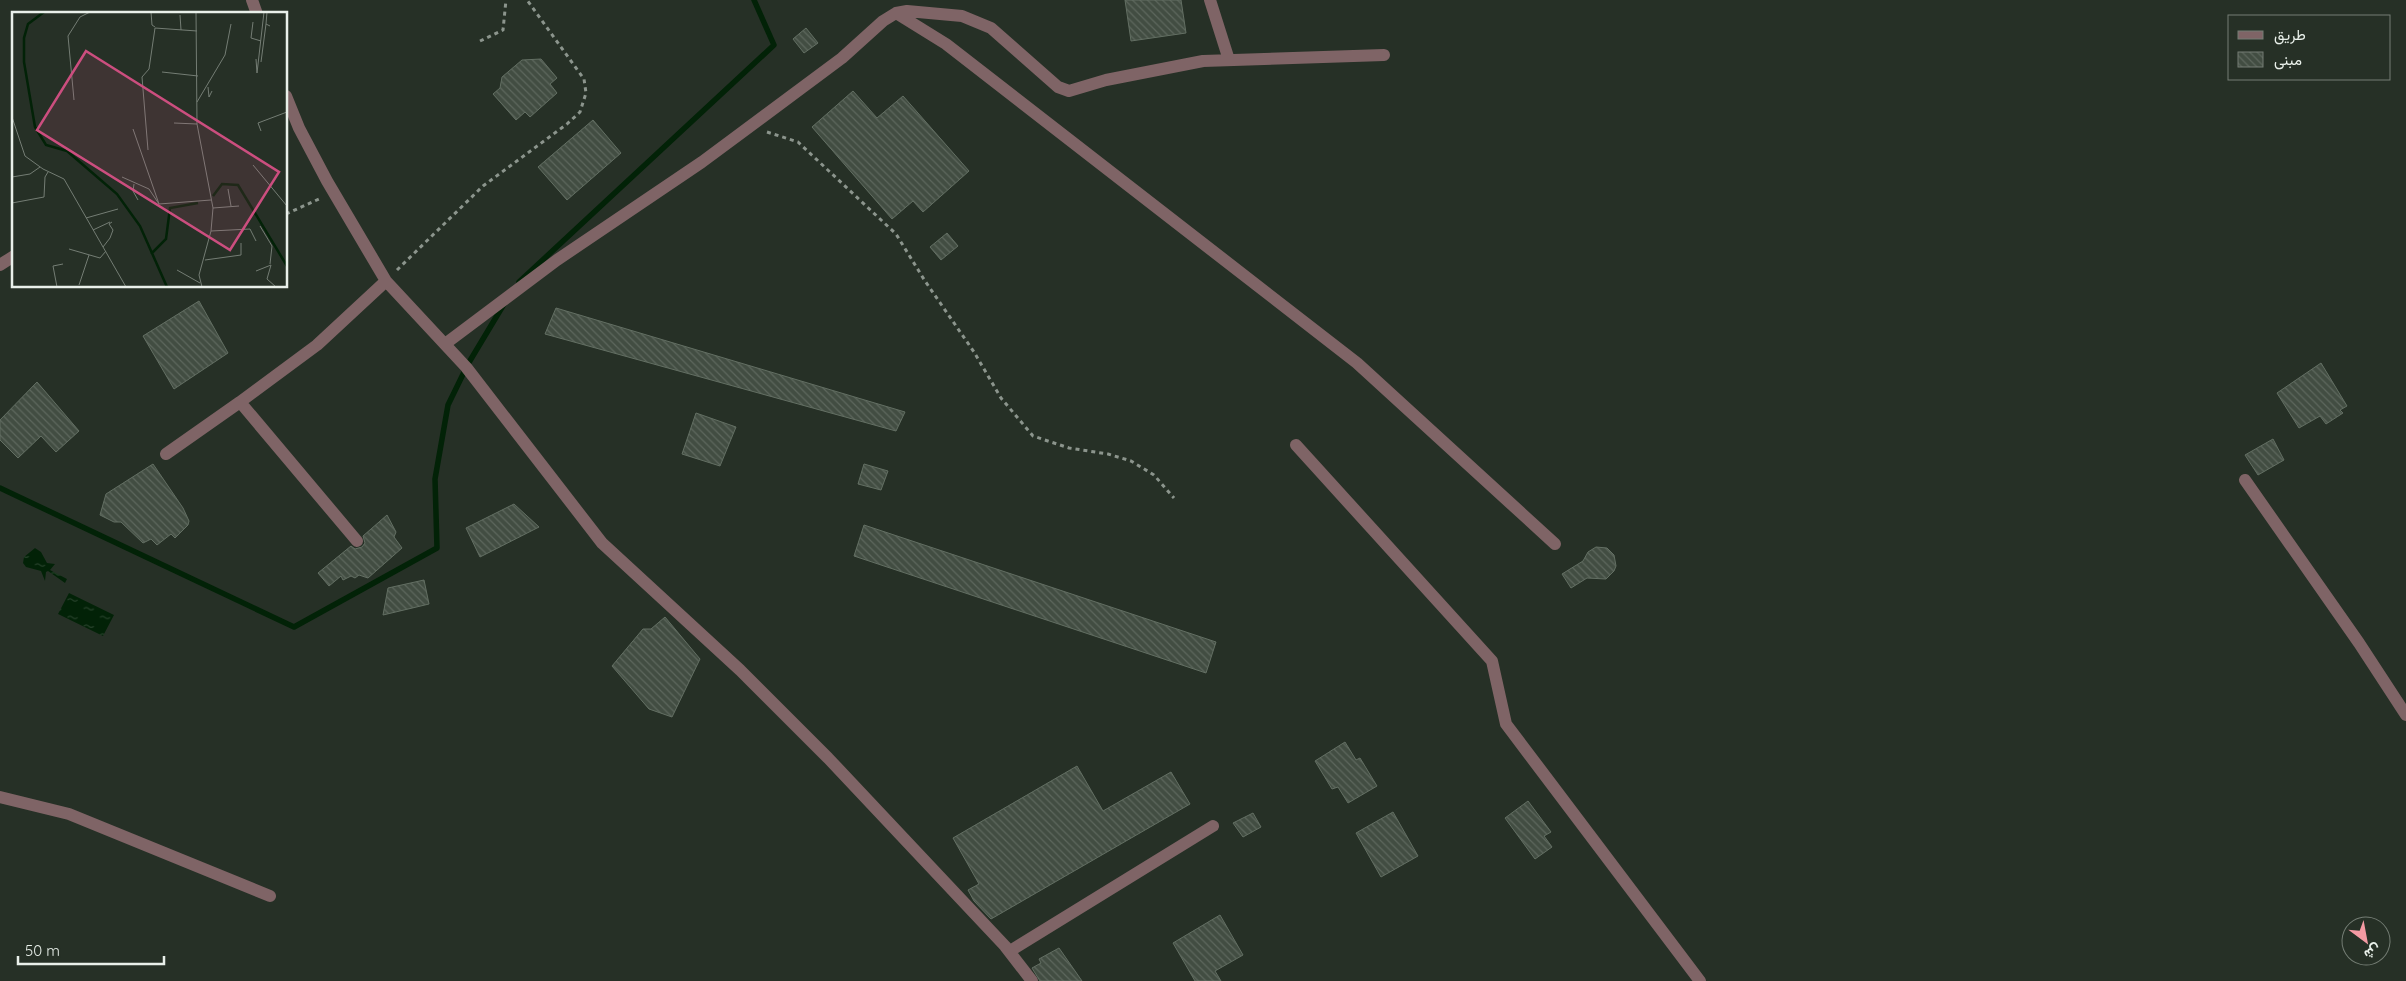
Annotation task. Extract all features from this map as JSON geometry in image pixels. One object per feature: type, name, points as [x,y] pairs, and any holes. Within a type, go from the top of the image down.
[{"type":"street","points":[[252,0],[256,12]]},
{"type":"street","points":[[1210,0],[1229,60]]},
{"type":"street","points":[[445,344],[557,260],[702,162],[842,58],[883,21],[896,13],[907,11],[940,13],[962,16],[977,21],[991,28],[1058,87],[1069,91],[1106,80],[1204,61],[1384,55]]},
{"type":"street","points":[[896,13],[946,44],[1357,363],[1555,544]]},
{"type":"street","points":[[288,101],[299,128],[333,192],[386,281],[454,354],[602,543],[740,670],[828,758],[1010,951],[1032,981]]},
{"type":"street","points":[[0,265],[12,257]]},
{"type":"street","points":[[166,454],[317,345],[386,281]]},
{"type":"street","points":[[240,402],[356,541]]},
{"type":"street","points":[[1296,445],[1492,661],[1506,724],[1700,981]]},
{"type":"street","points":[[2245,480],[2359,643],[2406,715]]},
{"type":"street","points":[[0,797],[70,814],[270,896]]},
{"type":"street","points":[[1010,951],[1213,826]]},
{"type":"path","points":[[480,41],[503,30],[506,0]]},
{"type":"path","points":[[386,281],[483,186],[567,124],[580,112],[586,93],[584,79],[527,0]]},
{"type":"path","points":[[750,126],[798,142],[896,234],[925,281],[974,352],[1001,398],[1033,436],[1069,448],[1108,454],[1131,461],[1154,475],[1174,498]]},
{"type":"path","points":[[288,213],[333,192]]},
{"type":"water","points":[[35,548],[41,552],[47,563],[55,564],[50,570],[67,579],[65,583],[48,571],[46,572],[45,581],[41,571],[26,567],[23,563],[24,557]]},
{"type":"water","points":[[69,593],[114,615],[103,636],[58,614]]},
{"type":"building","points":[[1125,0],[1181,0],[1186,33],[1131,41]]},
{"type":"building","points":[[806,28],[818,43],[804,53],[793,39]]},
{"type":"building","points":[[541,59],[557,78],[550,84],[557,93],[530,117],[525,112],[516,120],[493,94],[500,88],[502,77],[522,60]]},
{"type":"building","points":[[853,91],[877,118],[903,96],[969,171],[923,212],[913,201],[892,219],[812,127]]},
{"type":"building","points":[[593,120],[621,153],[567,200],[538,167]]},
{"type":"building","points":[[947,233],[958,246],[941,260],[930,247]]},
{"type":"building","points":[[199,301],[228,353],[174,389],[143,336]]},
{"type":"building","points":[[556,308],[905,412],[896,431],[545,334]]},
{"type":"building","points":[[2321,363],[2347,406],[2340,410],[2343,413],[2326,424],[2320,416],[2299,428],[2277,393]]},
{"type":"building","points":[[37,382],[79,431],[56,452],[41,436],[18,458],[0,440],[0,420]]},
{"type":"building","points":[[696,413],[736,427],[720,466],[682,454]]},
{"type":"building","points":[[2273,439],[2284,460],[2258,475],[2245,455]]},
{"type":"building","points":[[153,464],[183,508],[189,521],[188,525],[175,538],[171,534],[157,545],[151,539],[143,543],[121,522],[114,522],[100,515],[106,494]]},
{"type":"building","points":[[864,464],[888,471],[881,490],[858,484]]},
{"type":"building","points":[[514,504],[539,527],[480,557],[466,528]]},
{"type":"building","points":[[387,515],[396,532],[394,537],[402,548],[368,578],[359,575],[355,578],[351,576],[343,580],[341,576],[329,586],[318,573],[351,546],[355,549],[362,547],[365,543],[363,536]]},
{"type":"building","points":[[864,525],[1216,642],[1206,673],[854,556]]},
{"type":"building","points":[[1596,547],[1607,548],[1614,555],[1616,566],[1614,571],[1606,579],[1587,578],[1571,588],[1562,574],[1583,561],[1588,552]]},
{"type":"building","points":[[424,580],[429,604],[383,615],[388,588]]},
{"type":"building","points":[[665,617],[700,659],[672,717],[649,709],[612,666],[643,629],[651,629]]},
{"type":"building","points":[[1345,742],[1356,760],[1360,758],[1377,786],[1348,803],[1338,787],[1332,789],[1315,761]]},
{"type":"building","points":[[1077,766],[1103,811],[1171,772],[1190,804],[991,919],[974,901],[968,890],[979,884],[953,838]]},
{"type":"building","points":[[1528,801],[1551,832],[1544,836],[1552,847],[1535,859],[1505,818]]},
{"type":"building","points":[[1393,812],[1418,856],[1381,877],[1356,833]]},
{"type":"building","points":[[1253,813],[1261,827],[1243,837],[1233,823]]},
{"type":"building","points":[[1220,915],[1243,955],[1215,971],[1221,981],[1195,981],[1173,943]]},
{"type":"building","points":[[1059,948],[1082,981],[1040,981],[1032,968],[1041,963],[1039,959]]},
{"type":"waterway","points":[[519,282],[774,45],[754,0]]},
{"type":"waterway","points":[[0,488],[294,627],[437,548],[435,479],[448,405],[468,364],[504,304]]}]
